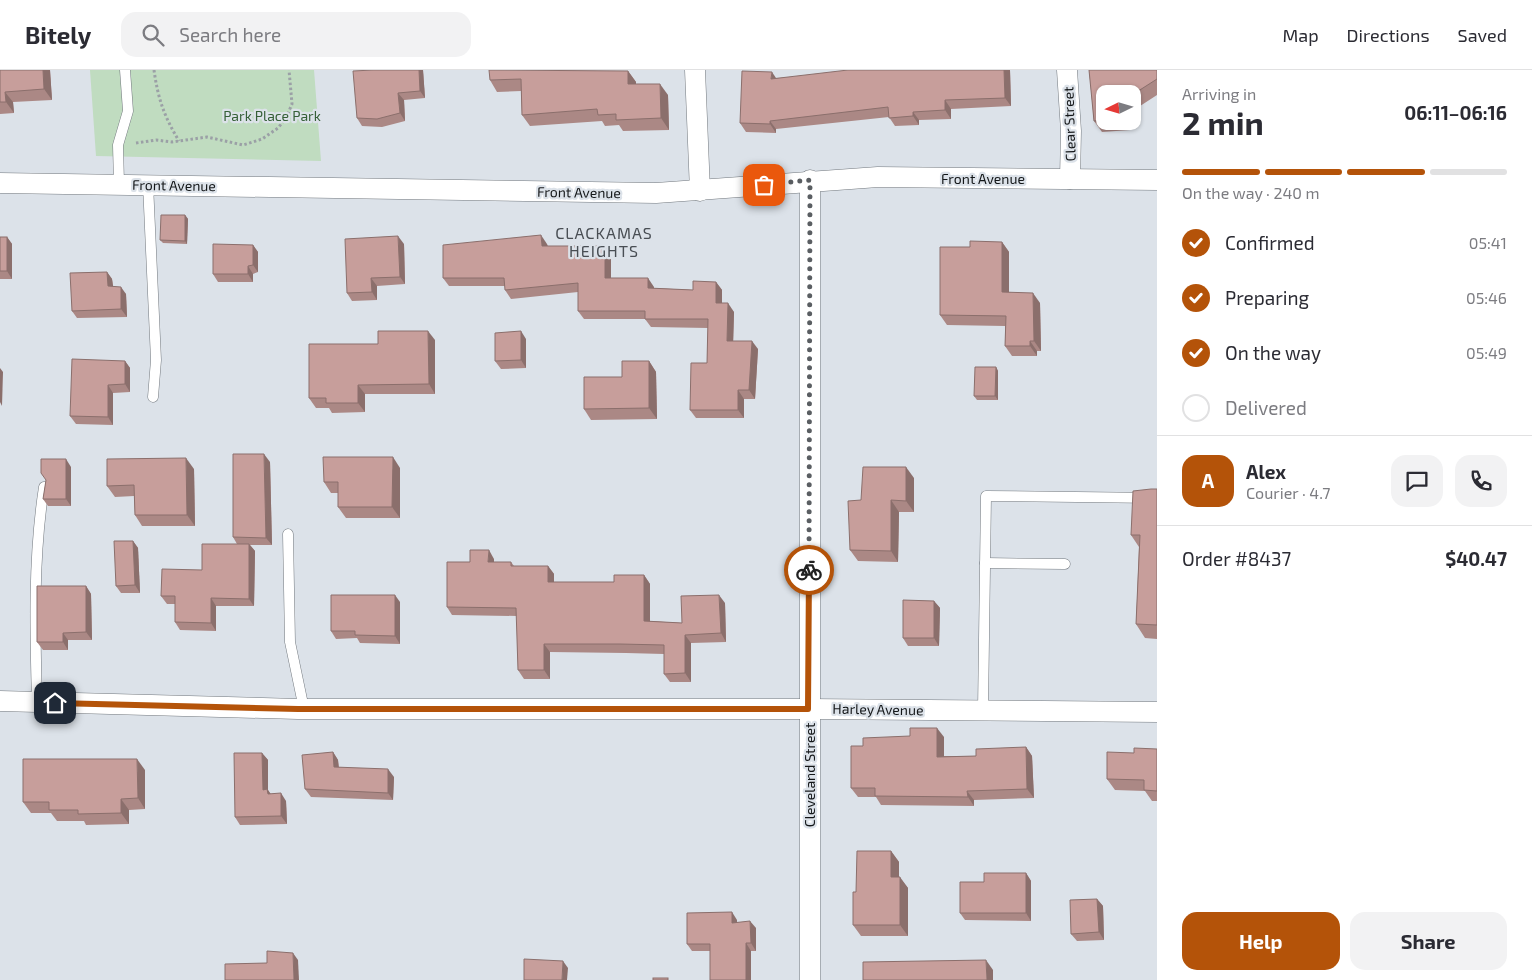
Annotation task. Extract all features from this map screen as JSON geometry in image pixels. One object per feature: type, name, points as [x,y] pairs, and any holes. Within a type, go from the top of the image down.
[{"type":"street","points":[[695,70],[700,191]]},
{"type":"street","name":"Clear Street","points":[[1067,70],[1071,131],[1070,178]]},
{"type":"street","name":"Front Avenue","points":[[0,183],[631,193],[700,191],[810,180],[878,177],[1157,180]]},
{"type":"street","name":"Cleveland Street","points":[[810,180],[808,709],[810,980]]},
{"type":"street","name":"Harley Avenue","points":[[0,701],[304,709],[808,709],[1157,712]]},
{"type":"lane","points":[[119,184],[118,145],[128,111],[125,70]]},
{"type":"lane","points":[[148,184],[156,360],[153,397]]},
{"type":"lane","points":[[37,702],[35,627],[38,522],[44,487]]},
{"type":"lane","points":[[983,710],[986,496],[1157,498]]},
{"type":"lane","points":[[288,534],[290,642],[304,709]]},
{"type":"lane","points":[[985,563],[1065,564]]},
{"type":"path","points":[[154,70],[163,114],[179,141]]},
{"type":"path","points":[[118,145],[156,140],[165,143],[207,137],[243,145],[268,136],[286,118],[292,104],[289,70]]},
{"type":"green space","name":"Park Place Park","points":[[90,70],[314,70],[321,161],[96,156]]},
{"type":"building","points":[[0,70],[43,70],[44,89],[5,92],[6,102],[0,102]]},
{"type":"building","points":[[419,70],[420,91],[398,93],[400,113],[377,119],[357,118],[353,71]]},
{"type":"building","points":[[489,70],[628,71],[628,84],[660,84],[661,118],[616,120],[616,114],[598,115],[597,109],[522,115],[521,79],[490,80]]},
{"type":"building","points":[[848,70],[1004,70],[1005,98],[945,100],[945,110],[913,112],[913,116],[889,118],[888,107],[770,121],[770,124],[740,123],[742,71],[772,72],[771,79]]},
{"type":"building","points":[[1089,70],[1157,70],[1157,79],[1141,89],[1141,85],[1096,85],[1096,121],[1094,121]]},
{"type":"building","points":[[161,215],[185,215],[185,241],[160,240]]},
{"type":"building","points":[[541,235],[542,246],[605,246],[605,278],[648,278],[648,288],[693,290],[693,281],[716,282],[716,303],[728,303],[727,341],[752,341],[749,390],[738,390],[738,410],[690,410],[691,363],[707,363],[708,319],[645,319],[645,311],[578,311],[578,283],[505,290],[504,278],[443,278],[443,245]]},
{"type":"building","points":[[398,236],[400,277],[371,278],[372,292],[347,293],[345,239]]},
{"type":"building","points":[[0,237],[7,237],[7,271],[0,271]]},
{"type":"building","points":[[970,241],[1002,242],[1002,292],[1033,293],[1034,341],[1030,341],[1030,346],[1005,346],[1006,316],[940,315],[940,247],[970,247]]},
{"type":"building","points":[[213,244],[253,245],[253,265],[248,266],[248,274],[213,274]]},
{"type":"building","points":[[107,272],[108,286],[121,287],[121,309],[72,311],[70,273]]},
{"type":"building","points":[[378,331],[428,331],[429,384],[358,385],[358,403],[326,403],[326,398],[309,398],[309,344],[378,344]]},
{"type":"building","points":[[521,331],[521,360],[495,361],[495,333]]},
{"type":"building","points":[[72,359],[125,361],[125,384],[108,385],[108,417],[70,416]]},
{"type":"building","points":[[622,361],[649,361],[649,408],[584,409],[584,377],[622,377]]},
{"type":"building","points":[[975,367],[996,367],[995,396],[974,396]]},
{"type":"building","points":[[233,454],[264,454],[266,538],[233,537]]},
{"type":"building","points":[[323,457],[393,457],[392,507],[338,507],[338,482],[324,482]]},
{"type":"building","points":[[186,458],[187,515],[135,515],[134,485],[107,486],[107,459]]},
{"type":"building","points":[[41,459],[66,459],[66,499],[43,499],[46,480],[41,473]]},
{"type":"building","points":[[863,467],[906,467],[906,501],[891,500],[891,551],[850,550],[848,501],[861,500]]},
{"type":"building","points":[[1157,489],[1157,625],[1136,624],[1140,535],[1131,535],[1133,491]]},
{"type":"building","points":[[114,541],[133,541],[135,585],[116,586]]},
{"type":"building","points":[[202,544],[249,544],[249,599],[211,598],[211,623],[175,622],[175,596],[161,596],[162,569],[202,570]]},
{"type":"building","points":[[470,550],[489,550],[488,562],[511,562],[511,566],[548,566],[548,582],[614,582],[614,575],[644,575],[644,621],[682,623],[681,596],[719,595],[721,633],[685,635],[685,673],[664,674],[664,645],[620,644],[544,644],[544,670],[518,670],[516,608],[447,607],[447,562],[470,562]]},
{"type":"building","points":[[37,586],[86,586],[86,632],[63,633],[63,642],[37,642]]},
{"type":"building","points":[[331,595],[395,595],[395,636],[355,635],[355,631],[331,631]]},
{"type":"building","points":[[903,600],[934,601],[934,638],[903,638]]},
{"type":"building","points":[[910,728],[937,728],[937,757],[976,756],[976,749],[1026,747],[1027,789],[967,791],[968,797],[875,796],[875,788],[851,788],[851,746],[863,746],[863,738],[910,736]]},
{"type":"building","points":[[1134,748],[1157,749],[1157,791],[1144,790],[1144,780],[1107,779],[1107,752],[1134,753]]},
{"type":"building","points":[[333,752],[334,767],[388,769],[388,793],[305,789],[302,755]]},
{"type":"building","points":[[234,753],[262,753],[263,790],[267,789],[268,794],[281,793],[281,816],[235,817]]},
{"type":"building","points":[[23,759],[137,759],[138,798],[121,799],[121,813],[78,814],[78,810],[49,810],[49,802],[23,802]]},
{"type":"building","points":[[857,851],[891,851],[891,877],[900,877],[900,925],[853,925],[853,892],[856,892]]},
{"type":"building","points":[[984,873],[1026,873],[1026,913],[960,913],[960,882],[984,882]]},
{"type":"building","points":[[1097,899],[1099,932],[1071,934],[1070,900]]},
{"type":"building","points":[[732,912],[732,923],[750,921],[751,943],[746,943],[746,980],[710,980],[710,944],[687,944],[687,913]]},
{"type":"building","points":[[267,951],[293,953],[294,980],[225,980],[225,964],[267,963]]},
{"type":"building","points":[[524,959],[563,961],[562,980],[524,980]]},
{"type":"building","points":[[986,960],[987,980],[863,980],[863,962]]},
{"type":"building","points":[[653,978],[668,978],[668,980],[653,980]]},
{"type":"way so far","points":[[764,185],[810,180],[809,570]]},
{"type":"district","name":"CLACKAMAS HEIGHTS","points":[[604,241]]},
{"type":"route","points":[[55,703],[298,709],[808,709],[809,570]]}]
